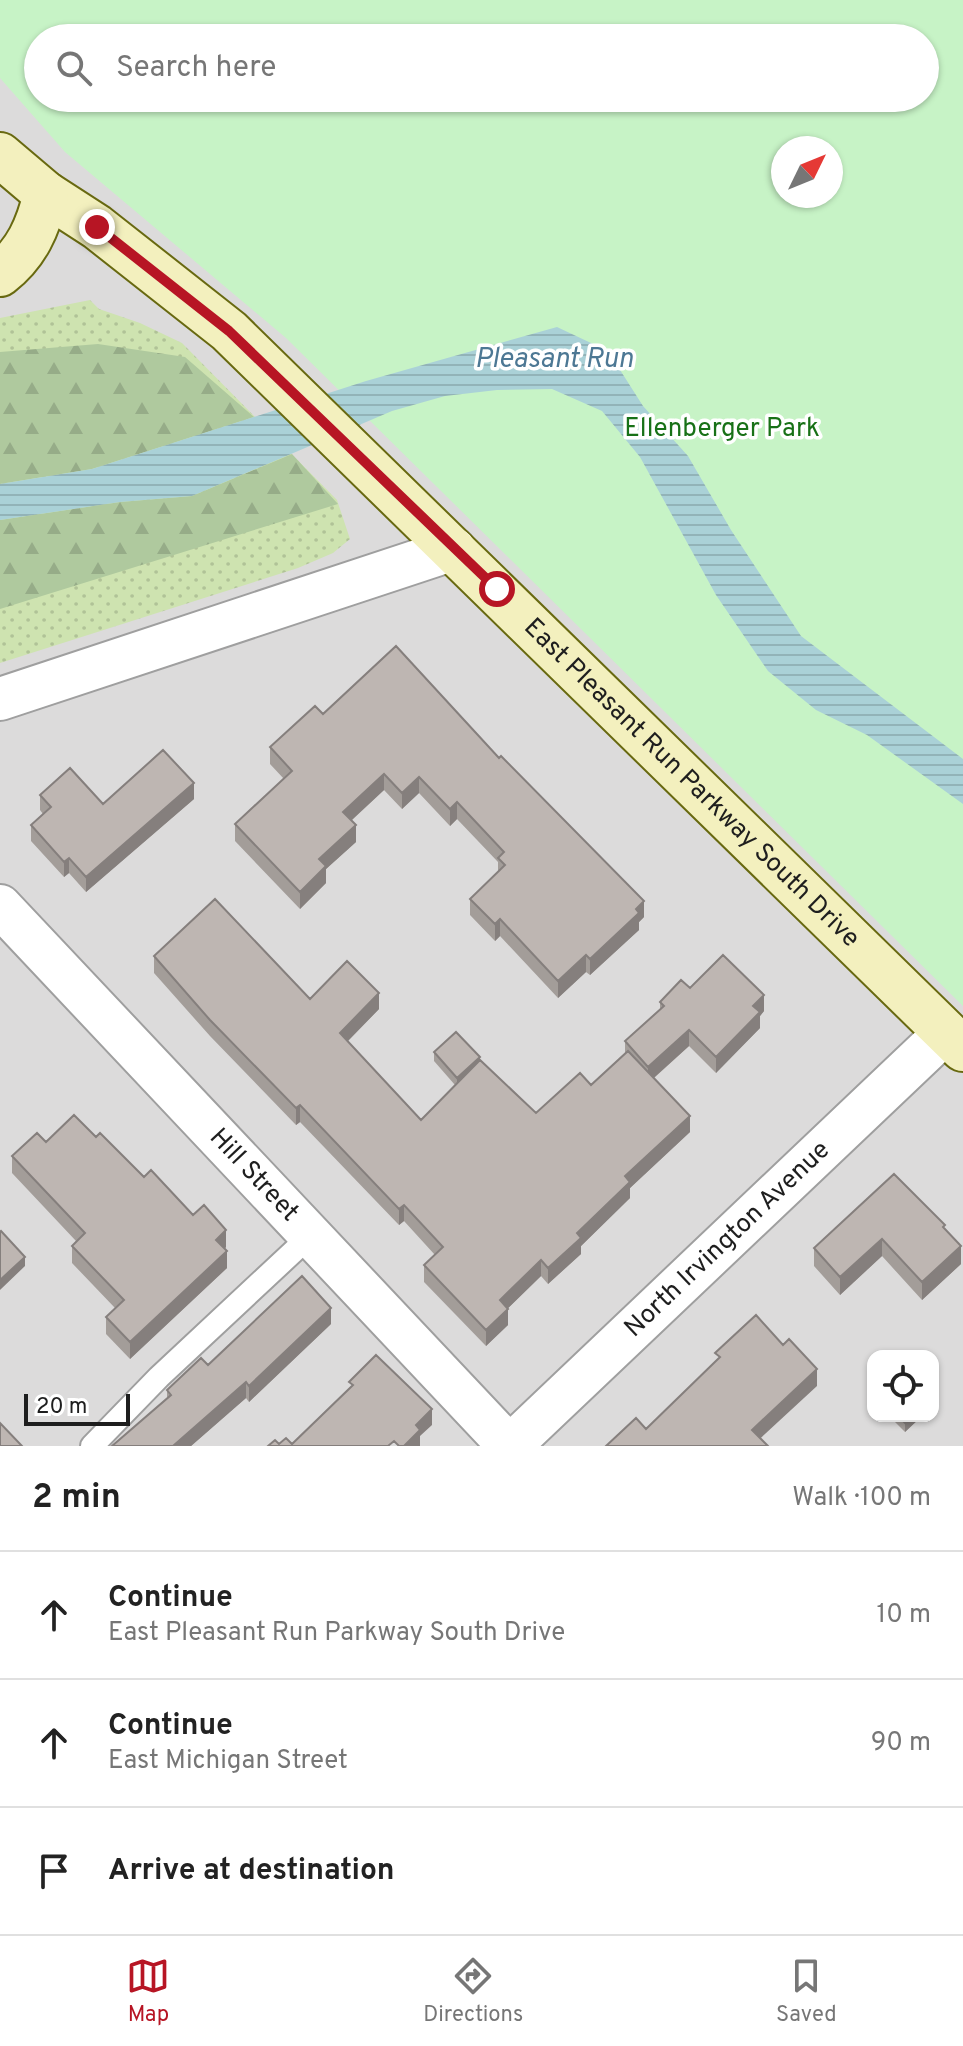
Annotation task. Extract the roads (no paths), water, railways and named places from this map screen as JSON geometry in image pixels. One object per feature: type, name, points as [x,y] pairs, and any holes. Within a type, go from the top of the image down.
[{"type":"main road","name":"East Pleasant Run Parkway South Drive","points":[[0,155],[46,194],[97,227],[229,331],[954,1040]]},
{"type":"main road","points":[[0,274],[27,245],[37,228],[46,194]]},
{"type":"street","points":[[0,699],[454,549]]},
{"type":"street","name":"Hill Street","points":[[0,906],[509,1446]]},
{"type":"street","name":"North Irvington Avenue","points":[[509,1446],[954,1040]]},
{"type":"lane","points":[[92,1446],[159,1377],[310,1236]]},
{"type":"water","name":"Pleasant Run","points":[[557,327],[608,351],[643,406],[688,456],[731,530],[801,636],[963,759],[963,804],[867,735],[816,710],[768,671],[716,595],[640,457],[602,411],[552,389],[497,390],[445,396],[392,411],[192,496],[120,502],[0,520],[0,484],[92,469],[366,381]]},
{"type":"park label","name":"Ellenberger Park","points":[[722,429]]}]
